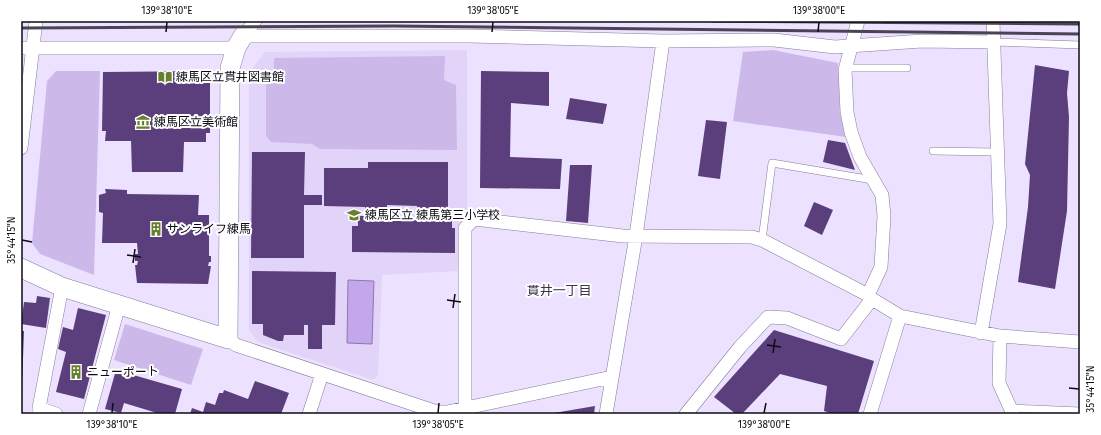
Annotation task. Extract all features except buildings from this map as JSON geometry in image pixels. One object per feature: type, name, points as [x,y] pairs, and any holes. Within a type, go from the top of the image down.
[{"type":"street","points":[[21,148],[26,48],[36,21]]},
{"type":"street","points":[[228,339],[230,68],[240,42],[255,21]]},
{"type":"street","points":[[686,414],[740,347],[768,317],[787,318],[841,339],[870,297],[881,267],[883,234],[882,195],[860,157],[851,132],[848,112],[846,68],[850,46],[858,21]]},
{"type":"street","points":[[981,333],[1000,224],[996,152],[993,21]]},
{"type":"street","points":[[26,48],[469,36],[664,41],[774,40],[835,46],[922,41],[993,42]]},
{"type":"street","points":[[606,414],[636,236],[664,41]]},
{"type":"street","points":[[465,409],[465,228],[474,219],[636,236],[752,237],[762,240],[870,297],[900,316],[1000,336],[1080,342]]},
{"type":"street","points":[[21,268],[62,287],[228,339],[236,344],[437,413],[465,409],[612,377]]},
{"type":"street","points":[[56,414],[39,408],[62,287]]},
{"type":"street","points":[[92,413],[120,304]]},
{"type":"street","points":[[870,414],[882,380],[900,316]]},
{"type":"street","points":[[1000,336],[999,383],[1012,411]]},
{"type":"street","points":[[309,414],[322,374]]},
{"type":"lane","points":[[993,42],[1080,45]]},
{"type":"lane","points":[[846,68],[908,68]]},
{"type":"lane","points":[[933,151],[996,152]]},
{"type":"lane","points":[[762,240],[772,163],[874,180]]},
{"type":"lane","points":[[1012,411],[1080,411]]},
{"type":"shaded area","name":"練馬区立 練馬第三小学校","points":[[467,50],[467,210],[459,213],[459,271],[382,275],[378,375],[373,380],[258,342],[249,330],[249,73],[265,52]]},
{"type":"shaded area","points":[[773,50],[838,63],[840,113],[846,137],[733,121],[743,52]]},
{"type":"shaded area","points":[[445,56],[444,80],[456,85],[457,150],[320,149],[312,144],[271,142],[266,136],[266,73],[274,71],[274,58]]},
{"type":"shaded area","points":[[56,71],[100,71],[94,275],[40,254],[32,243],[47,81]]},
{"type":"shaded area","points":[[348,280],[374,281],[372,344],[347,343]]},
{"type":"shaded area","points":[[125,324],[203,349],[191,385],[114,360]]},
{"type":"railway","points":[[712,21],[1080,24]]},
{"type":"railway","points":[[21,28],[394,26],[1080,34]]},
{"type":"place","name":"練馬区立貫井図書館","points":[[165,77]]},
{"type":"place","name":"練馬区立美術館","points":[[143,122]]},
{"type":"place","name":"練馬区立 練馬第三小学校","points":[[354,215]]},
{"type":"place","name":"サンライフ練馬","points":[[156,229]]},
{"type":"place","name":"ニューポート","points":[[76,372]]},
{"type":"district","name":"貫井一丁目","points":[[559,290]]}]
